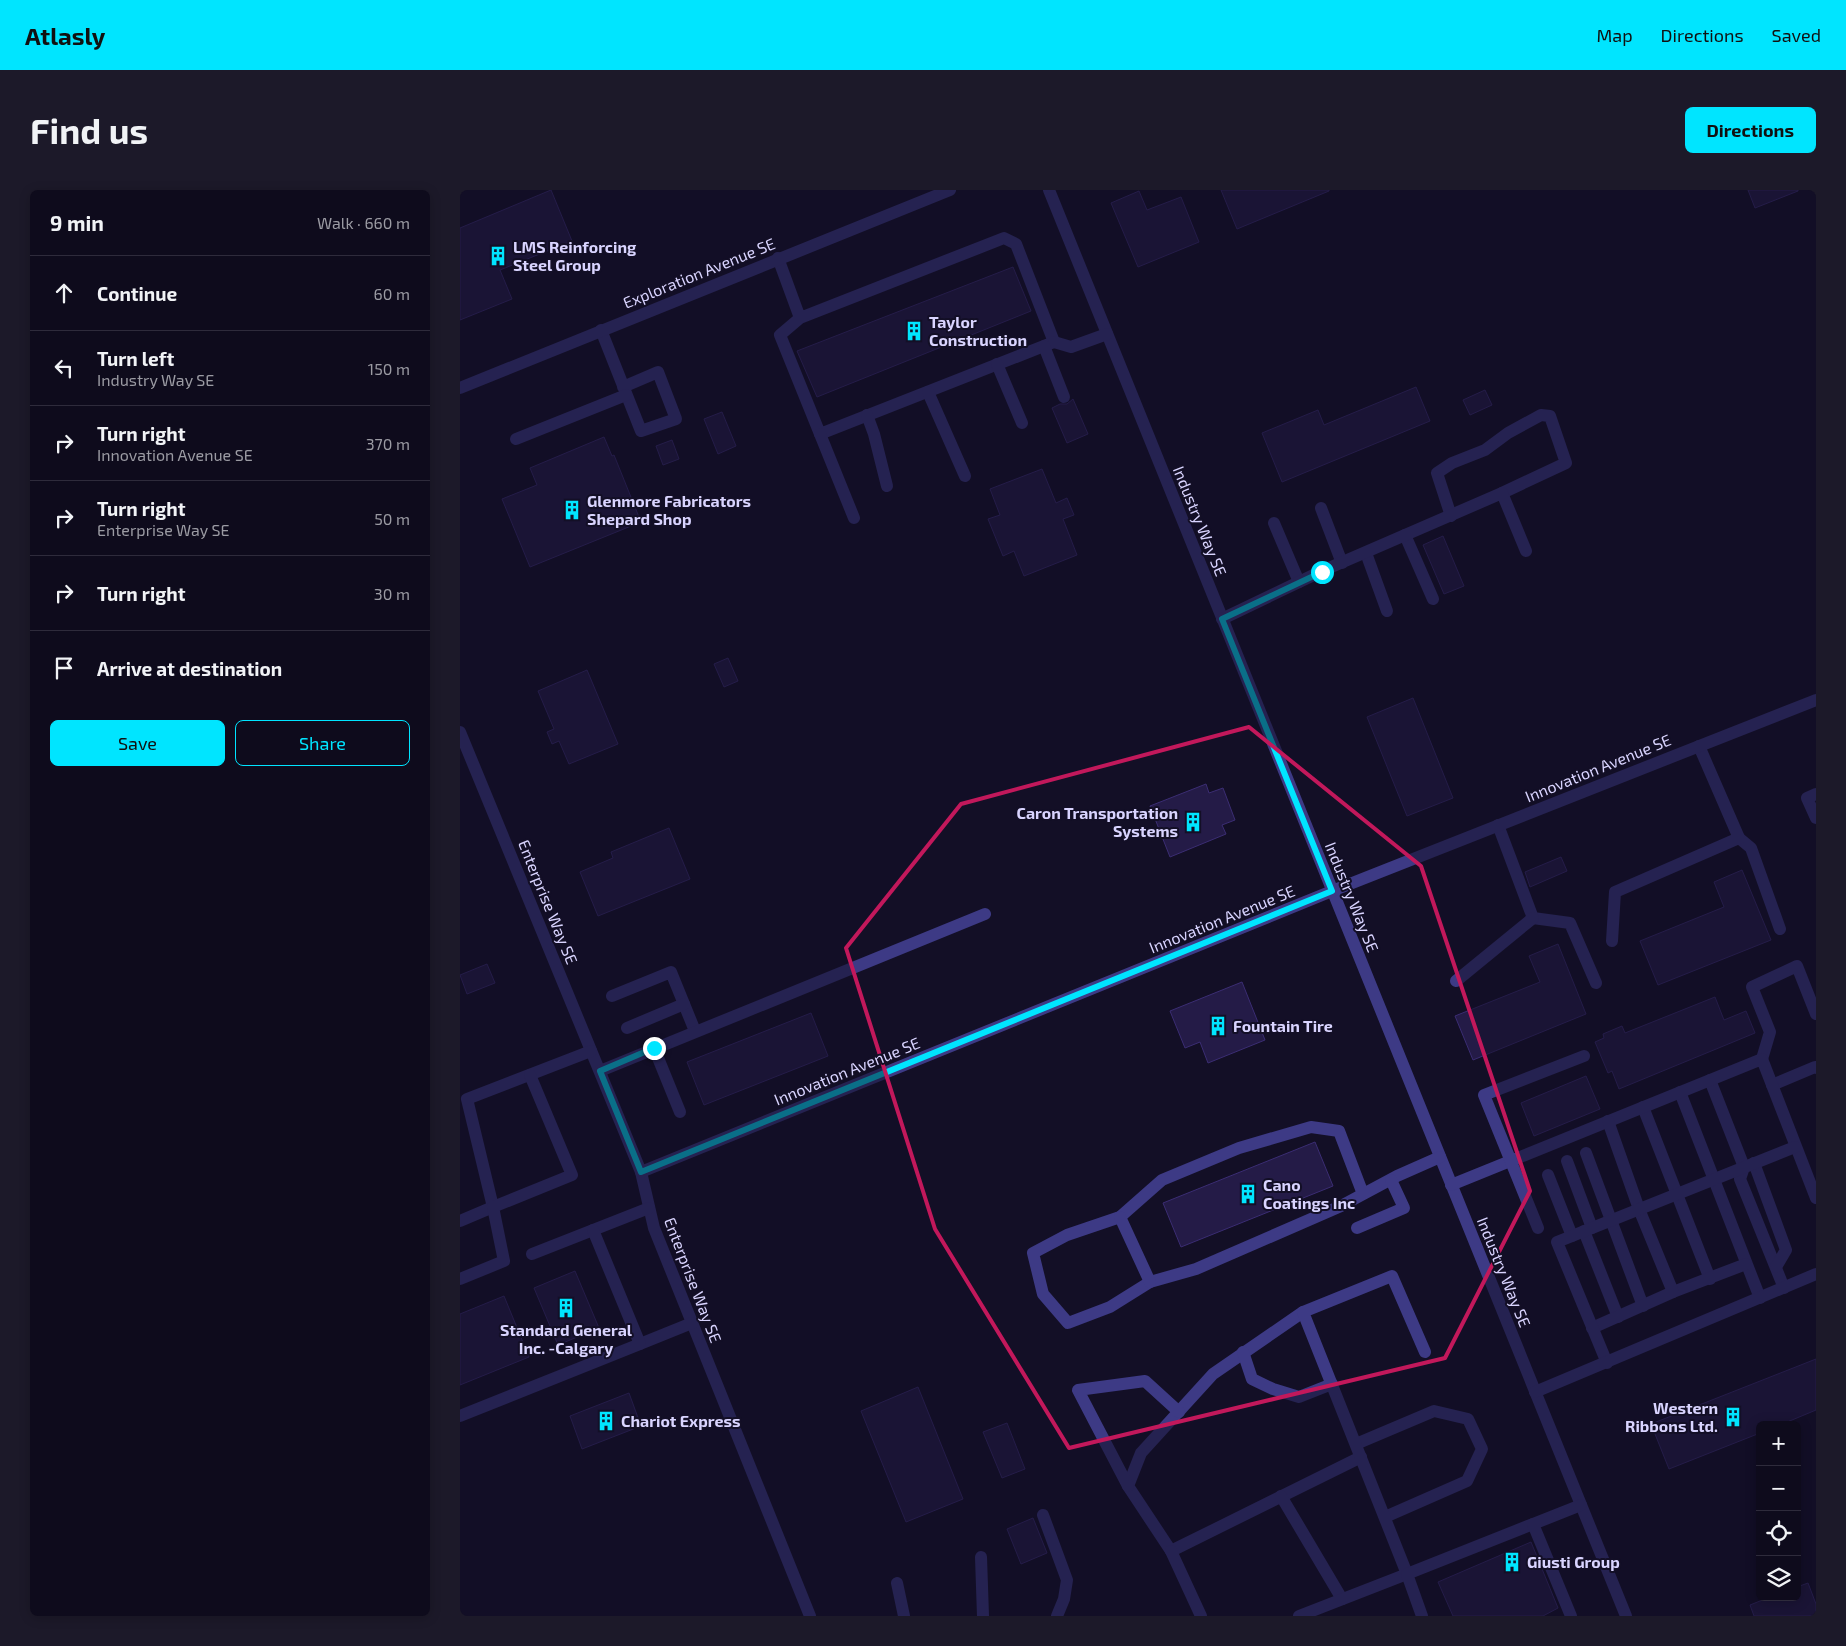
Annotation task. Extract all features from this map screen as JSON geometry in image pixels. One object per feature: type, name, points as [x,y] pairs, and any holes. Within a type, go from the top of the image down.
[{"type":"street","name":"Exploration Avenue SE","points":[[460,388],[950,190]]},
{"type":"street","name":"Industry Way SE","points":[[1049,190],[1626,1616]]},
{"type":"street","points":[[854,518],[780,335],[800,318],[1004,238],[1016,244],[1049,344],[1064,397]]},
{"type":"street","points":[[778,258],[800,318]]},
{"type":"street","points":[[516,439],[624,391],[658,372],[676,419],[641,431],[624,391],[601,330]]},
{"type":"street","points":[[820,434],[1049,344],[1071,347],[1107,334]]},
{"type":"street","points":[[998,364],[1022,422]]},
{"type":"street","points":[[928,392],[965,476]]},
{"type":"street","points":[[1222,619],[1300,582],[1451,516],[1566,463],[1550,416],[1541,414],[1508,433],[1485,450],[1452,464],[1437,473],[1451,516]]},
{"type":"street","points":[[867,415],[874,434],[887,486]]},
{"type":"street","points":[[1502,493],[1526,551]]},
{"type":"street","points":[[1321,508],[1342,563]]},
{"type":"street","points":[[1274,523],[1300,582]]},
{"type":"street","points":[[1405,535],[1434,599]]},
{"type":"street","points":[[1366,553],[1387,612]]},
{"type":"street","name":"Innovation Avenue SE","points":[[641,1172],[1332,891],[1816,700]]},
{"type":"street","name":"Enterprise Way SE","points":[[460,732],[641,1172],[654,1228],[810,1616]]},
{"type":"street","points":[[1699,746],[1739,838],[1751,848],[1780,929]]},
{"type":"street","points":[[1816,794],[1807,798],[1816,818]]},
{"type":"street","points":[[1498,825],[1533,918]]},
{"type":"street","points":[[1612,941],[1615,892],[1739,838]]},
{"type":"street","points":[[600,1071],[985,914]]},
{"type":"street","points":[[1456,981],[1533,918],[1570,923],[1596,983]]},
{"type":"street","points":[[1816,1014],[1797,966],[1752,988],[1770,1032],[1762,1059],[1816,1198]]},
{"type":"street","points":[[612,996],[671,972],[695,1031]]},
{"type":"street","points":[[627,1028],[684,1004]]},
{"type":"street","points":[[654,1048],[680,1112]]},
{"type":"street","points":[[460,1279],[504,1261],[493,1207],[464,1101],[592,1051]]},
{"type":"street","points":[[1538,1228],[1484,1095],[1584,1056]]},
{"type":"street","points":[[1451,1185],[1762,1059]]},
{"type":"street","points":[[1772,1085],[1816,1066]]},
{"type":"street","points":[[460,1221],[572,1175],[530,1075]]},
{"type":"street","points":[[1710,1080],[1786,1250],[1776,1267]]},
{"type":"street","points":[[1680,1092],[1760,1298]]},
{"type":"street","points":[[1643,1107],[1710,1278]]},
{"type":"street","points":[[1608,1121],[1639,1209],[1673,1292]]},
{"type":"street","points":[[1363,1194],[1339,1131],[1311,1127],[1239,1148],[1162,1180],[1120,1217],[1067,1235],[1033,1253],[1043,1294],[1068,1323],[1110,1307],[1150,1282],[1196,1269],[1341,1206],[1440,1157]]},
{"type":"street","points":[[1607,1363],[1557,1242],[1795,1147]]},
{"type":"street","points":[[1586,1153],[1643,1306]]},
{"type":"street","points":[[1567,1161],[1583,1232]]},
{"type":"street","points":[[1749,1165],[1740,1179],[1784,1288]]},
{"type":"street","points":[[1548,1174],[1583,1232],[1618,1317]]},
{"type":"street","points":[[1357,1228],[1404,1208],[1391,1180]]},
{"type":"street","points":[[532,1254],[649,1208]]},
{"type":"street","points":[[1120,1217],[1150,1282]]},
{"type":"street","points":[[593,1230],[640,1344]]},
{"type":"street","points":[[1592,1328],[1673,1292],[1746,1264]]},
{"type":"street","points":[[1535,1392],[1816,1274]]},
{"type":"street","points":[[1128,1486],[1140,1453],[1213,1374],[1303,1312],[1392,1276],[1425,1352]]},
{"type":"street","points":[[1303,1312],[1385,1517],[1422,1616]]},
{"type":"street","points":[[460,1416],[692,1323]]},
{"type":"street","points":[[1243,1352],[1252,1379],[1273,1389],[1299,1397],[1332,1384]]},
{"type":"street","points":[[1179,1412],[1145,1380],[1078,1390],[1128,1486],[1171,1551],[1201,1616]]},
{"type":"street","points":[[1356,1444],[1434,1411],[1468,1419],[1482,1450],[1467,1481],[1385,1517]]},
{"type":"street","points":[[1171,1551],[1361,1457]]},
{"type":"street","points":[[1281,1496],[1342,1600]]},
{"type":"street","points":[[1299,1616],[1581,1505]]},
{"type":"street","points":[[1043,1516],[1067,1580],[1064,1599],[1057,1616]]},
{"type":"street","points":[[1533,1524],[1571,1616]]},
{"type":"street","points":[[981,1557],[983,1616]]},
{"type":"street","points":[[897,1583],[904,1616]]},
{"type":"highlighted area","points":[[1249,727],[1421,866],[1530,1191],[1445,1358],[1069,1448],[935,1229],[846,948],[961,804]]},
{"type":"building","name":"LMS Reinforcing Steel Group","points":[[551,190],[572,241],[500,270],[512,299],[460,320],[460,228]]},
{"type":"building","points":[[1221,190],[1329,190],[1329,191],[1237,229]]},
{"type":"building","points":[[1748,190],[1798,190],[1798,191],[1755,208]]},
{"type":"building","points":[[1139,191],[1147,210],[1181,197],[1199,242],[1138,267],[1111,203]]},
{"type":"building","name":"Taylor Construction","points":[[1013,267],[1031,311],[817,397],[797,351]]},
{"type":"building","points":[[1416,387],[1430,421],[1282,482],[1262,433],[1318,410],[1324,425]]},
{"type":"building","points":[[1485,390],[1492,405],[1470,415],[1463,400]]},
{"type":"building","points":[[1073,399],[1088,434],[1067,443],[1052,408],[1060,404],[1067,404]]},
{"type":"building","points":[[722,412],[736,446],[718,454],[704,419]]},
{"type":"building","name":"Glenmore Fabricators Shepard Shop","points":[[604,437],[612,456],[614,455],[641,522],[530,567],[502,499],[537,485],[530,468]]},
{"type":"building","points":[[672,440],[679,459],[663,465],[656,446]]},
{"type":"building","points":[[1042,469],[1056,503],[1067,498],[1074,515],[1063,519],[1077,555],[1024,576],[1014,551],[1003,556],[988,519],[1000,515],[990,489]]},
{"type":"building","points":[[1443,536],[1464,586],[1444,594],[1423,545]]},
{"type":"building","points":[[728,658],[738,681],[724,687],[714,664]]},
{"type":"building","points":[[587,670],[618,744],[569,764],[559,741],[552,744],[547,732],[554,729],[538,691]]},
{"type":"building","points":[[1413,698],[1453,798],[1407,816],[1367,717]]},
{"type":"building","name":"Caron Transportation Systems","points":[[1206,784],[1209,793],[1223,788],[1235,820],[1222,825],[1226,834],[1170,857],[1150,806]]},
{"type":"building","points":[[669,828],[690,879],[598,916],[580,872],[613,858],[611,852]]},
{"type":"building","points":[[1561,857],[1567,871],[1530,887],[1525,872]]},
{"type":"building","points":[[1742,870],[1771,940],[1658,985],[1640,941],[1724,907],[1714,882]]},
{"type":"building","points":[[1558,944],[1586,1014],[1473,1060],[1455,1016],[1540,982],[1529,956]]},
{"type":"building","points":[[487,964],[495,983],[467,994],[460,975]]},
{"type":"building","name":"Fountain Tire","points":[[1242,982],[1265,1040],[1208,1063],[1200,1042],[1185,1048],[1170,1011]]},
{"type":"building","points":[[1715,997],[1724,1020],[1746,1011],[1755,1033],[1619,1089],[1612,1071],[1608,1073],[1595,1042],[1604,1038],[1603,1034],[1622,1026],[1625,1033]]},
{"type":"building","points":[[811,1013],[828,1056],[704,1105],[687,1062]]},
{"type":"building","points":[[1586,1076],[1600,1109],[1534,1136],[1521,1103]]},
{"type":"building","name":"Cano Coatings Inc","points":[[1315,1142],[1333,1186],[1181,1247],[1163,1203]]},
{"type":"building","name":"Standard General Inc. -Calgary","points":[[575,1271],[599,1328],[558,1345],[534,1288]]},
{"type":"building","points":[[504,1296],[529,1357],[460,1385],[460,1314]]},
{"type":"building","name":"Western Ribbons Ltd.","points":[[1816,1359],[1816,1410],[1790,1421],[1756,1421],[1756,1435],[1669,1469],[1651,1424]]},
{"type":"building","points":[[918,1387],[963,1499],[906,1522],[861,1411]]},
{"type":"building","name":"Chariot Express","points":[[629,1393],[641,1426],[582,1449],[570,1416]]},
{"type":"building","points":[[1007,1423],[1025,1469],[1002,1478],[983,1432]]},
{"type":"building","points":[[1033,1518],[1047,1553],[1021,1564],[1007,1529]]},
{"type":"building","name":"Giusti Group","points":[[1531,1542],[1558,1608],[1543,1616],[1453,1616],[1438,1582]]},
{"type":"building","points":[[1808,1583],[1816,1604],[1816,1616],[1754,1616],[1750,1605],[1760,1601],[1801,1601],[1801,1586]]},
{"type":"place","name":"LMS Reinforcing Steel Group","points":[[498,256]]},
{"type":"place","name":"Taylor Construction","points":[[914,331]]},
{"type":"place","name":"Glenmore Fabricators Shepard Shop","points":[[572,510]]},
{"type":"place","name":"Caron Transportation Systems","points":[[1193,822]]},
{"type":"place","name":"Fountain Tire","points":[[1218,1026]]},
{"type":"place","name":"Cano Coatings Inc","points":[[1248,1194]]},
{"type":"place","name":"Standard General Inc. -Calgary","points":[[566,1308]]},
{"type":"place","name":"Western Ribbons Ltd.","points":[[1733,1417]]},
{"type":"place","name":"Chariot Express","points":[[606,1421]]},
{"type":"place","name":"Giusti Group","points":[[1512,1562]]},
{"type":"route","points":[[654,1048],[600,1071],[641,1172],[1332,891],[1222,619],[1322,572]]}]
